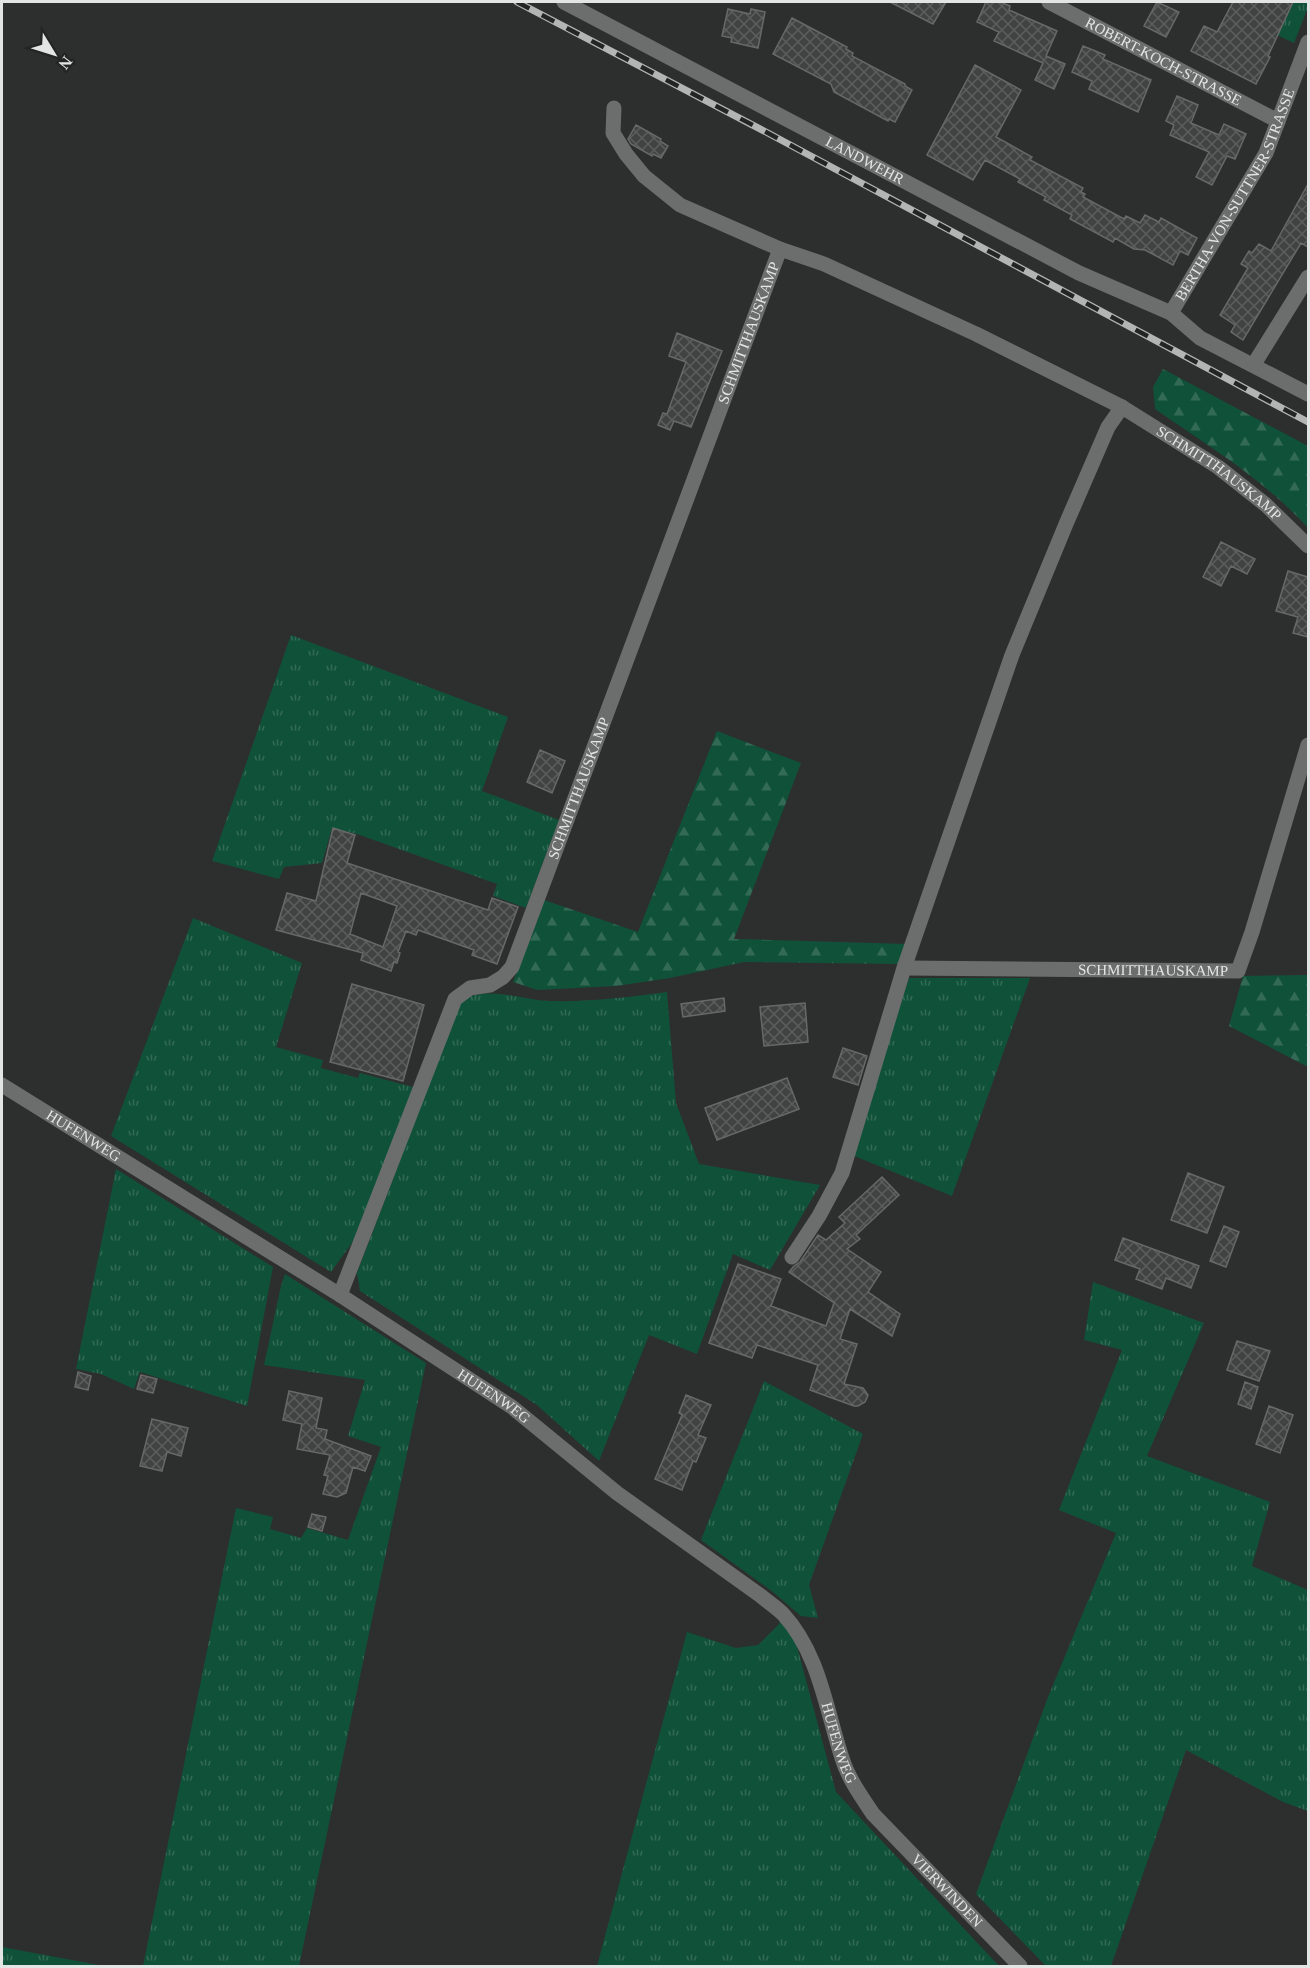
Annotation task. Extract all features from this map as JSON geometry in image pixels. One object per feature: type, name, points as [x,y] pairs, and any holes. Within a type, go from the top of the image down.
[{"type":"street","name":"LANDWEHR","points":[[564,2],[1078,273],[1171,313],[1200,338],[1308,394]]},
{"type":"street","name":"ROBERT-KOCH-STRASSE","points":[[1048,2],[1278,121]]},
{"type":"street","name":"BERTHA-VON-SUTTNER-STRASSE","points":[[1171,313],[1266,153],[1308,42]]},
{"type":"street","name":"SCHMITTHAUSKAMP","points":[[614,108],[614,133],[626,154],[644,176],[680,205],[780,249],[824,264],[954,324],[1122,407],[1218,467],[1266,505],[1308,546]]},
{"type":"street","name":"SCHMITTHAUSKAMP","points":[[340,1295],[455,999],[471,988],[490,985],[503,977],[512,967],[780,249]]},
{"type":"street","points":[[1254,364],[1308,277]]},
{"type":"street","points":[[792,1257],[819,1216],[842,1173],[904,968],[1012,656],[1108,427],[1122,407]]},
{"type":"street","name":"SCHMITTHAUSKAMP","points":[[904,968],[1238,971],[1252,932],[1308,745]]},
{"type":"street","name":"HUFENWEG","points":[[2,1085],[340,1295],[512,1407],[617,1493],[761,1596],[782,1614],[800,1636],[814,1665],[842,1759],[854,1786],[873,1814]]},
{"type":"street","name":"VIERWINDEN","points":[[873,1814],[1020,1966]]},
{"type":"green space","points":[[1293,2],[1308,2],[1294,43],[1277,35]]},
{"type":"green space","points":[[1163,369],[1308,446],[1308,528],[1255,479],[1155,409],[1153,387]]},
{"type":"green space","points":[[291,635],[508,717],[482,791],[559,820],[526,908],[493,896],[497,884],[357,834],[332,828],[322,863],[284,867],[279,879],[212,861]]},
{"type":"green space","points":[[717,731],[801,763],[734,939],[906,944],[899,964],[744,962],[670,978],[616,986],[537,990],[513,982],[544,900],[638,932]]},
{"type":"green space","points":[[193,918],[302,963],[276,1047],[323,1060],[321,1068],[358,1078],[360,1073],[413,1087],[359,1233],[331,1272],[111,1136]]},
{"type":"green space","points":[[1308,975],[1308,1067],[1229,1026],[1243,976]]},
{"type":"green space","points":[[909,978],[1030,978],[952,1196],[852,1155]]},
{"type":"green space","points":[[667,992],[676,1103],[699,1164],[820,1185],[770,1270],[733,1254],[697,1354],[649,1335],[599,1461],[537,1405],[360,1291],[357,1273],[461,1001],[482,994],[566,1001],[610,999]]},
{"type":"green space","points":[[116,1169],[273,1267],[247,1406],[140,1372],[134,1389],[101,1374],[76,1369]]},
{"type":"green space","points":[[285,1274],[426,1363],[299,1966],[143,1966],[236,1508],[273,1517],[270,1529],[301,1538],[307,1528],[348,1540],[381,1447],[348,1436],[365,1380],[264,1365]]},
{"type":"green space","points":[[1093,1282],[1204,1323],[1147,1456],[1270,1502],[1252,1566],[1308,1590],[1308,1811],[1283,1802],[1186,1750],[1111,1966],[1046,1966],[976,1894],[1048,1697],[1116,1533],[1059,1510],[1122,1350],[1084,1340]]},
{"type":"green space","points":[[764,1381],[863,1434],[809,1585],[818,1618],[801,1616],[773,1592],[701,1540]]},
{"type":"green space","points":[[781,1619],[795,1639],[836,1792],[999,1966],[597,1966],[687,1632],[736,1648],[758,1645],[779,1624]]},
{"type":"green space","points":[[2,1947],[104,1966],[2,1966]]},
{"type":"building","points":[[890,2],[946,2],[933,24]]},
{"type":"building","points":[[986,2],[1000,2],[1010,6],[1009,10],[1057,31],[1046,56],[1065,64],[1054,89],[1035,80],[1043,63],[994,41],[999,32],[977,22]]},
{"type":"building","points":[[1157,2],[1179,12],[1166,37],[1144,26]]},
{"type":"building","points":[[1233,2],[1293,2],[1256,84],[1191,51],[1204,26],[1217,32]]},
{"type":"building","points":[[728,9],[750,14],[751,9],[765,12],[758,48],[731,42],[732,38],[722,36]]},
{"type":"building","points":[[792,18],[847,47],[846,49],[853,53],[852,56],[912,90],[895,122],[889,119],[888,121],[834,92],[831,84],[773,54]]},
{"type":"building","points":[[1083,46],[1105,55],[1103,59],[1151,80],[1138,112],[1089,89],[1092,81],[1072,72]]},
{"type":"building","points":[[975,65],[1021,90],[996,137],[1032,157],[1030,160],[1083,188],[1081,192],[1085,194],[1083,197],[1124,219],[1126,216],[1140,223],[1145,215],[1159,222],[1161,218],[1197,238],[1188,255],[1180,251],[1173,265],[1145,250],[1134,249],[1115,238],[1113,242],[1070,219],[1072,215],[1044,200],[1046,197],[1018,182],[1020,179],[985,160],[973,180],[927,155]]},
{"type":"building","points":[[1177,96],[1198,105],[1191,123],[1219,135],[1224,124],[1246,134],[1235,159],[1227,156],[1212,185],[1196,177],[1209,152],[1170,135],[1174,125],[1166,121]]},
{"type":"building","points":[[636,125],[661,139],[660,141],[668,146],[661,158],[653,154],[652,156],[631,144],[628,139]]},
{"type":"building","points":[[1308,184],[1308,247],[1301,243],[1243,340],[1231,332],[1235,325],[1220,315],[1248,268],[1241,264],[1249,251],[1252,253],[1259,244],[1271,251]]},
{"type":"building","points":[[677,333],[722,351],[691,427],[674,421],[670,430],[658,425],[663,413],[667,414],[686,362],[669,356]]},
{"type":"building","points":[[1221,542],[1255,559],[1247,574],[1231,566],[1221,586],[1203,577]]},
{"type":"building","points":[[1288,571],[1308,577],[1308,637],[1293,633],[1298,617],[1276,611]]},
{"type":"building","points":[[540,750],[565,761],[552,793],[527,782]]},
{"type":"building","points":[[333,828],[355,835],[347,863],[488,910],[492,898],[518,907],[497,964],[472,955],[474,950],[418,930],[416,935],[406,931],[398,952],[400,953],[397,963],[394,962],[391,971],[361,960],[363,953],[276,930],[287,893],[316,901]],"holes":[[[361,893],[397,906],[383,947],[350,934]]]},
{"type":"building","points":[[352,984],[424,1005],[403,1081],[330,1062]]},
{"type":"building","points":[[724,998],[725,1011],[683,1017],[681,1004]]},
{"type":"building","points":[[805,1003],[808,1042],[764,1046],[760,1007]]},
{"type":"building","points":[[843,1048],[867,1056],[858,1085],[833,1077]]},
{"type":"building","points":[[787,1078],[799,1109],[717,1140],[705,1108]]},
{"type":"building","points":[[1188,1173],[1224,1187],[1207,1233],[1171,1220]]},
{"type":"building","points":[[882,1177],[899,1195],[856,1235],[860,1239],[847,1249],[881,1272],[868,1292],[900,1314],[892,1336],[850,1309],[840,1339],[857,1344],[844,1384],[863,1388],[868,1395],[865,1402],[854,1406],[810,1390],[818,1365],[757,1345],[752,1358],[709,1343],[738,1264],[781,1279],[771,1306],[826,1326],[834,1303],[789,1272],[800,1262],[818,1235],[826,1240],[845,1223],[839,1217]]},
{"type":"building","points":[[1224,1226],[1239,1232],[1226,1267],[1210,1261]]},
{"type":"building","points":[[1123,1238],[1199,1266],[1191,1288],[1166,1278],[1162,1289],[1136,1279],[1140,1269],[1115,1260]]},
{"type":"building","points":[[1237,1341],[1270,1351],[1259,1381],[1227,1370]]},
{"type":"building","points":[[78,1372],[91,1376],[88,1390],[75,1387]]},
{"type":"building","points":[[141,1375],[157,1379],[153,1393],[137,1389]]},
{"type":"building","points":[[1245,1382],[1258,1387],[1251,1409],[1238,1404]]},
{"type":"building","points":[[289,1391],[322,1398],[316,1428],[327,1430],[325,1439],[371,1456],[365,1471],[353,1467],[346,1493],[337,1497],[323,1494],[328,1476],[324,1475],[330,1455],[297,1449],[302,1424],[283,1420]]},
{"type":"building","points":[[686,1395],[711,1405],[698,1435],[706,1438],[696,1462],[693,1461],[682,1490],[655,1479],[682,1415],[679,1413]]},
{"type":"building","points":[[1269,1406],[1293,1415],[1280,1453],[1256,1444]]},
{"type":"building","points":[[152,1419],[188,1428],[181,1456],[167,1452],[162,1471],[140,1466]]},
{"type":"building","points":[[312,1514],[326,1517],[322,1531],[308,1527]]},
{"type":"railway","points":[[517,2],[766,132],[1308,422]]}]
